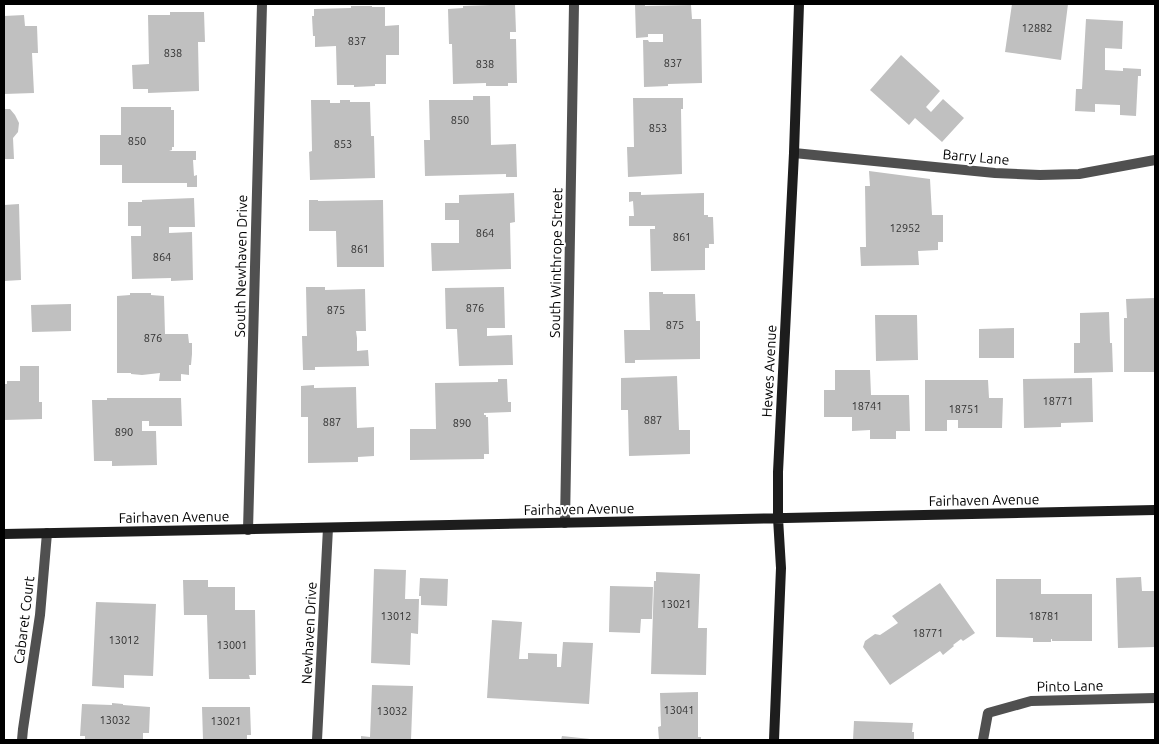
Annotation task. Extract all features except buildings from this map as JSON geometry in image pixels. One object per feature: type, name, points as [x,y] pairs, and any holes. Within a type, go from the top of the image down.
[{"type":"main road","name":"Hewes Avenue","points":[[774,740],[781,568],[778,472],[794,152],[799,4]]},
{"type":"main road","name":"Fairhaven Avenue","points":[[4,534],[1155,510]]},
{"type":"street","name":"South Newhaven Drive","points":[[248,530],[262,4]]},
{"type":"street","name":"South Winthrope Street","points":[[565,523],[574,4]]},
{"type":"street","name":"Barry Lane","points":[[794,152],[995,173],[1040,175],[1079,174],[1155,160]]},
{"type":"street","name":"Newhaven Drive","points":[[317,740],[328,528]]},
{"type":"street","name":"Cabaret Court","points":[[22,740],[40,615],[47,534]]},
{"type":"street","name":"Pinto Lane","points":[[983,740],[988,713],[1031,701],[1155,698]]}]
